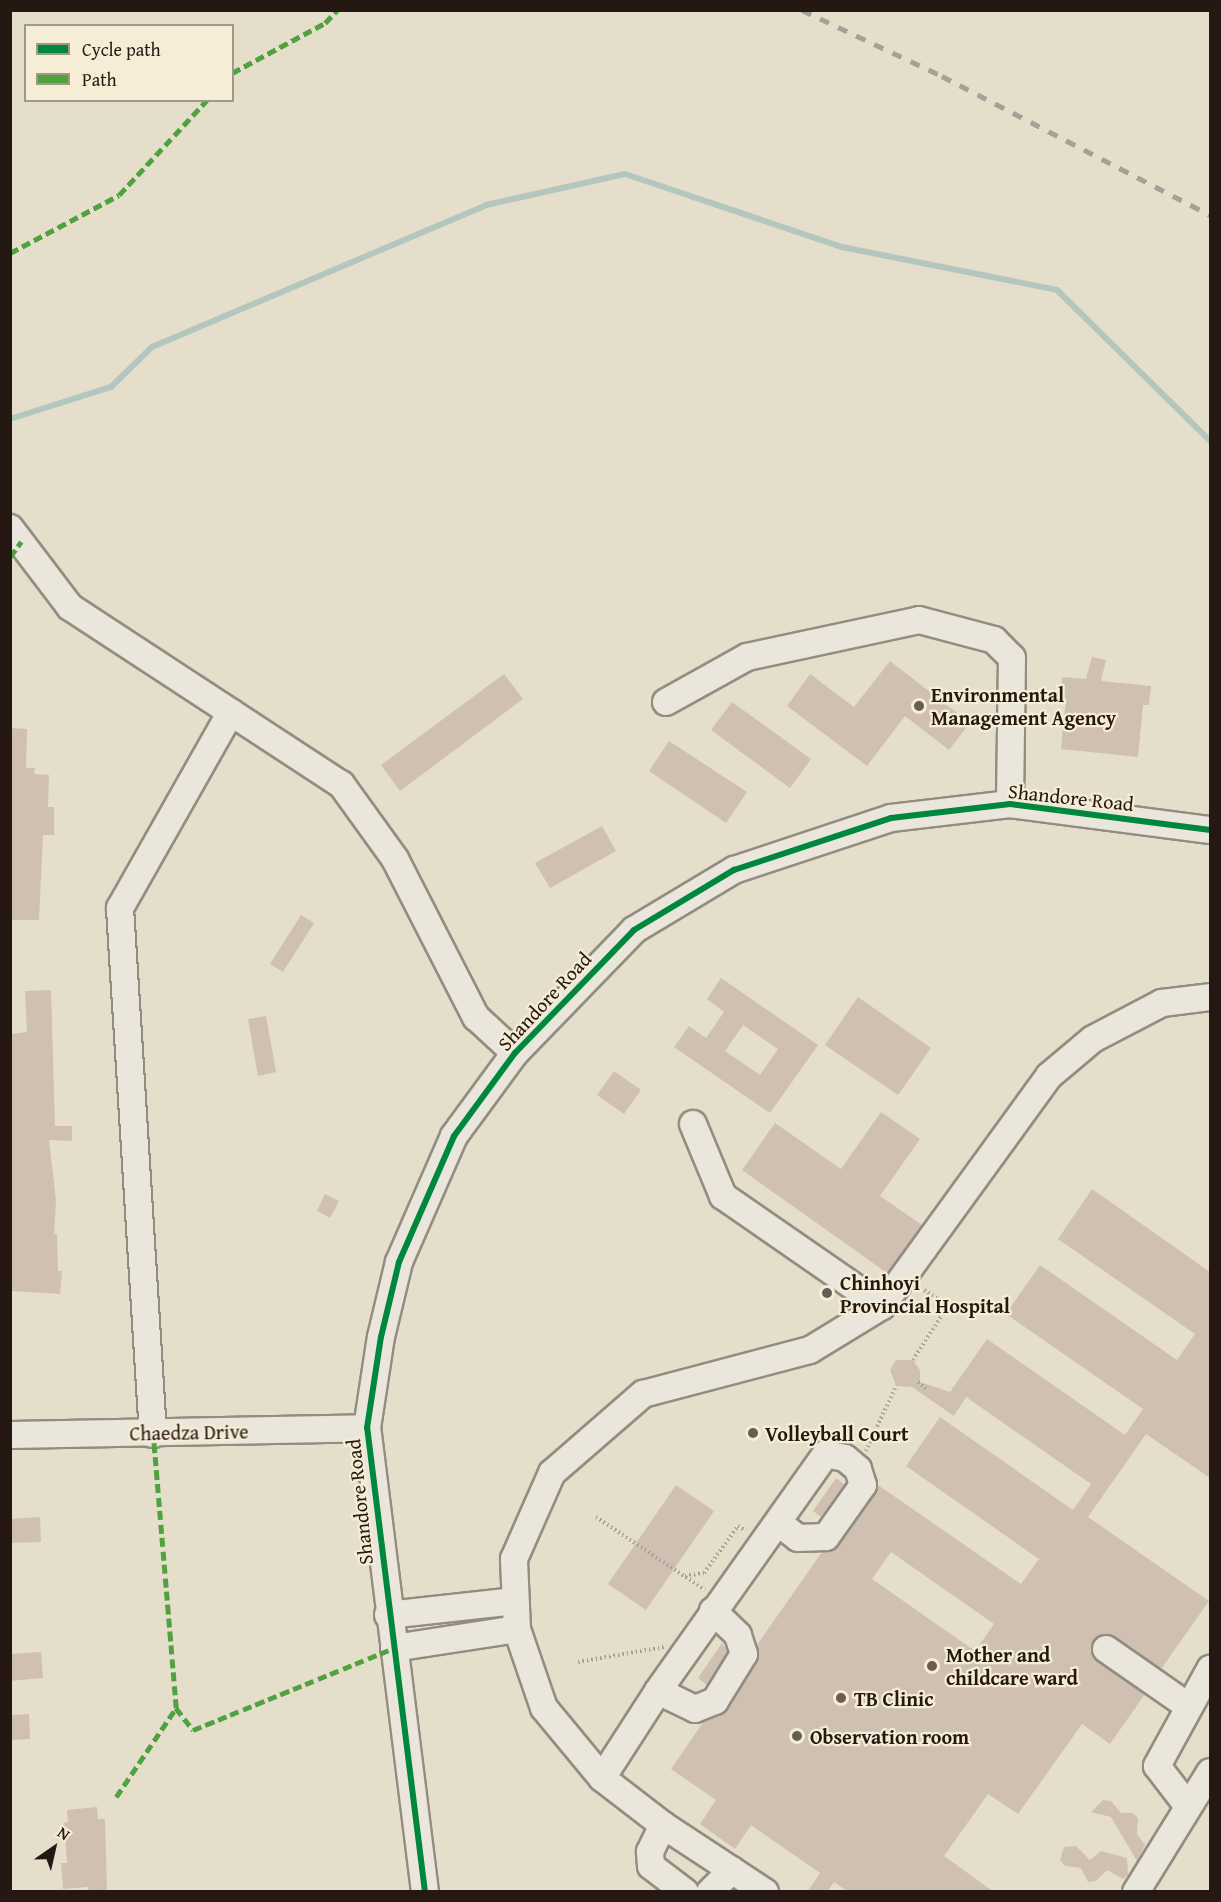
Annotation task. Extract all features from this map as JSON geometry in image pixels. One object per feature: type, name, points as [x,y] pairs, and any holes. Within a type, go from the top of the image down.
[{"type":"street","points":[[10,528],[70,607],[341,784],[395,859],[476,1017],[515,1053]]},
{"type":"street","points":[[666,702],[747,657],[919,620],[994,640],[1012,658],[1010,804]]},
{"type":"street","points":[[153,1434],[120,908],[231,712]]},
{"type":"street","name":"Shandore Road","points":[[425,1892],[388,1615],[367,1428],[381,1337],[399,1262],[454,1136],[515,1053],[634,930],[734,870],[891,818],[1010,804],[1210,830]]},
{"type":"street","points":[[765,1892],[663,1825],[602,1778],[544,1708],[517,1629],[514,1559],[552,1473],[643,1394],[810,1350],[882,1306],[1049,1076],[1093,1039],[1162,1003],[1210,997]]},
{"type":"street","points":[[693,1124],[723,1196],[882,1306]]},
{"type":"street","name":"Chaedza Drive","points":[[10,1434],[153,1434],[367,1428]]},
{"type":"street","points":[[602,1778],[658,1691],[707,1600],[779,1523],[825,1454],[845,1458],[858,1469],[863,1485],[826,1537],[798,1538],[779,1523]]},
{"type":"street","points":[[388,1615],[515,1600]]},
{"type":"street","points":[[658,1691],[695,1709],[715,1701],[744,1654],[738,1635],[707,1600]]},
{"type":"street","points":[[394,1648],[517,1629]]},
{"type":"street","points":[[1106,1649],[1188,1706]]},
{"type":"street","points":[[1187,1805],[1157,1766],[1210,1669]]},
{"type":"street","points":[[1141,1890],[1187,1805],[1210,1772]]},
{"type":"street","points":[[663,1825],[650,1852],[651,1866],[685,1892]]},
{"type":"street","points":[[710,1892],[732,1870]]},
{"type":"path","points":[[903,1276],[948,1306],[913,1360]]},
{"type":"path","points":[[918,1382],[928,1390]]},
{"type":"path","points":[[858,1469],[896,1386]]},
{"type":"path","points":[[596,1517],[685,1576],[707,1600],[713,1581]]},
{"type":"path","points":[[685,1576],[704,1573],[738,1526],[747,1532],[741,1542]]},
{"type":"path","points":[[578,1662],[668,1646]]},
{"type":"building","points":[[1092,657],[1106,660],[1101,681],[1151,686],[1149,705],[1143,705],[1138,757],[1061,749],[1066,698],[1061,697],[1062,677],[1086,679]]},
{"type":"building","points":[[890,661],[970,723],[949,750],[905,716],[867,766],[787,706],[810,674],[854,707]]},
{"type":"building","points":[[504,674],[523,699],[400,791],[381,765]]},
{"type":"building","points":[[732,702],[811,759],[790,788],[711,730]]},
{"type":"building","points":[[10,728],[27,729],[26,768],[35,768],[34,774],[49,775],[48,807],[54,807],[54,835],[43,835],[39,920],[10,920]]},
{"type":"building","points":[[669,741],[747,792],[726,823],[649,771]]},
{"type":"building","points":[[602,826],[616,851],[550,888],[535,863]]},
{"type":"building","points":[[301,915],[314,923],[283,972],[270,964]]},
{"type":"building","points":[[721,978],[818,1045],[770,1113],[674,1047],[689,1026],[706,1038],[724,1012],[707,999]],"holes":[[[743,1025],[778,1049],[760,1075],[725,1051]]]},
{"type":"building","points":[[51,990],[55,1126],[72,1126],[72,1141],[49,1140],[56,1200],[54,1234],[57,1234],[58,1271],[62,1271],[60,1294],[10,1291],[11,1034],[27,1032],[25,991]]},
{"type":"building","points":[[858,997],[931,1048],[898,1095],[825,1045]]},
{"type":"building","points":[[266,1016],[276,1072],[258,1076],[248,1019]]},
{"type":"building","points":[[614,1071],[641,1090],[624,1114],[597,1095]]},
{"type":"building","points":[[881,1112],[920,1139],[880,1196],[922,1225],[887,1273],[742,1170],[775,1123],[841,1169]]},
{"type":"building","points":[[1092,1189],[1210,1272],[1210,1478],[1146,1434],[1088,1517],[1209,1601],[1161,1669],[1114,1636],[1100,1635],[1094,1640],[1091,1648],[1097,1661],[1145,1694],[1110,1744],[1082,1724],[1018,1814],[988,1794],[944,1856],[994,1892],[848,1892],[834,1882],[827,1892],[807,1892],[820,1873],[751,1825],[735,1849],[700,1824],[716,1800],[671,1769],[704,1721],[728,1709],[757,1661],[757,1645],[822,1552],[838,1546],[878,1485],[1021,1584],[1039,1559],[906,1466],[940,1417],[1073,1510],[1091,1484],[966,1397],[954,1416],[912,1387],[896,1386],[890,1370],[896,1360],[913,1360],[920,1370],[920,1382],[950,1392],[987,1339],[1125,1435],[1143,1409],[1006,1314],[1040,1265],[1177,1360],[1195,1334],[1058,1239]],"holes":[[[891,1552],[994,1624],[975,1651],[872,1579]]]},
{"type":"building","points":[[325,1194],[339,1201],[330,1218],[317,1211]]},
{"type":"building","points":[[836,1478],[845,1485],[821,1517],[813,1511]]},
{"type":"building","points":[[676,1485],[714,1511],[646,1610],[608,1584]]},
{"type":"building","points":[[40,1517],[41,1542],[10,1543],[10,1519]]},
{"type":"building","points":[[722,1643],[728,1652],[707,1685],[698,1678]]},
{"type":"building","points":[[41,1652],[43,1678],[10,1681],[10,1654]]},
{"type":"building","points":[[29,1714],[30,1739],[10,1740],[10,1715]]},
{"type":"building","points":[[1103,1800],[1111,1801],[1121,1813],[1133,1813],[1138,1818],[1137,1834],[1145,1845],[1137,1861],[1111,1817],[1091,1812]]},
{"type":"building","points":[[97,1807],[98,1819],[105,1819],[107,1892],[89,1892],[88,1887],[63,1889],[61,1863],[67,1863],[64,1823],[68,1822],[67,1810]]},
{"type":"building","points":[[1076,1846],[1090,1860],[1101,1851],[1127,1858],[1128,1875],[1123,1879],[1107,1870],[1096,1881],[1088,1882],[1081,1868],[1065,1866],[1060,1860],[1064,1847]]},
{"type":"waterway","points":[[10,419],[111,387],[152,347],[486,205],[625,174],[842,247],[1057,290],[1210,441]]},
{"type":"railway","points":[[802,10],[942,76],[1210,215]]},
{"type":"marked path","points":[[234,72],[325,23],[337,10]]},
{"type":"marked path","points":[[10,253],[119,195],[205,102]]},
{"type":"marked path","points":[[10,557],[21,542]]},
{"type":"marked path","points":[[116,1797],[176,1708],[153,1434]]},
{"type":"marked path","points":[[176,1708],[193,1730],[394,1648]]},
{"type":"cycle path","points":[[425,1892],[367,1428],[381,1337],[399,1262],[454,1136],[515,1053],[634,930],[734,870],[891,818],[1010,804],[1210,830]]},
{"type":"place","name":"Environmental Management Agency","points":[[919,706]]},
{"type":"place","name":"Chinhoyi Provincial Hospital","points":[[827,1293]]},
{"type":"place","name":"Volleyball Court","points":[[753,1433]]},
{"type":"place","name":"Mother and childcare ward","points":[[932,1666]]},
{"type":"place","name":"TB Clinic","points":[[841,1698]]},
{"type":"place","name":"Observation room","points":[[797,1736]]}]
